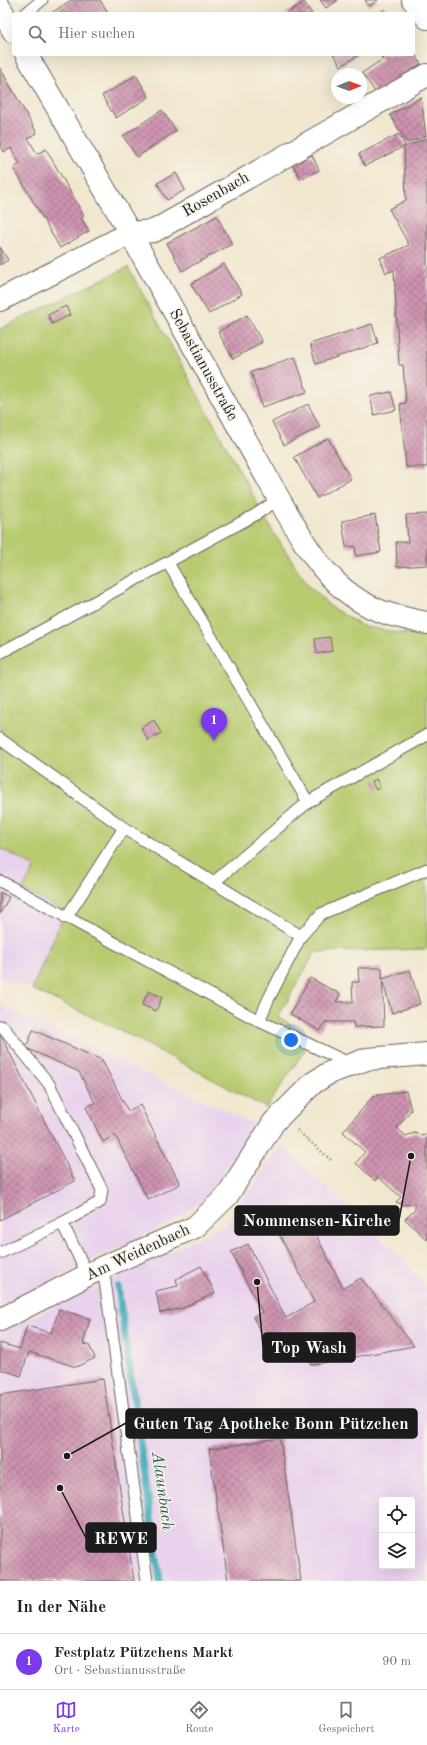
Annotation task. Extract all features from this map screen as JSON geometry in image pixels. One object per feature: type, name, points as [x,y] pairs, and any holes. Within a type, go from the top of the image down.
[{"type":"street","points":[[413,0],[427,18]]},
{"type":"street","name":"Sebastianusstraße","points":[[27,56],[130,233],[301,538],[335,583],[359,600],[382,613],[427,622]]},
{"type":"street","name":"Rosenbach","points":[[0,300],[130,233],[154,231],[427,75]]},
{"type":"street","name":"Am Weidenbach","points":[[0,1320],[96,1271],[195,1227],[227,1196],[274,1122],[313,1084],[329,1073],[367,1059],[427,1054]]},
{"type":"lane","points":[[25,12],[42,0]]},
{"type":"lane","points":[[0,653],[255,515],[278,499]]},
{"type":"lane","points":[[168,563],[308,802]]},
{"type":"lane","points":[[213,882],[308,802],[427,735]]},
{"type":"lane","points":[[0,739],[124,828],[301,936]]},
{"type":"lane","points":[[66,918],[124,828]]},
{"type":"lane","points":[[259,1021],[269,998],[301,936],[321,914],[427,869]]},
{"type":"lane","points":[[0,881],[259,1021],[352,1064]]},
{"type":"lane","points":[[0,1026],[3,1027],[48,1084],[102,1190],[100,1202],[62,1223],[0,1253]]},
{"type":"lane","points":[[62,1223],[96,1271],[147,1581]]},
{"type":"path","points":[[280,1116],[332,1161]]},
{"type":"shaded area","points":[[0,848],[35,867],[22,890],[65,912],[32,989],[0,977]]},
{"type":"shaded area","points":[[0,1006],[256,1125],[204,1199],[172,1222],[0,1306]]},
{"type":"shaded area","points":[[281,1146],[401,1257],[427,1289],[427,1581],[0,1581],[0,1333],[225,1225]]},
{"type":"green space","points":[[128,267],[273,532],[308,585],[331,607],[362,626],[400,633],[427,635],[427,949],[315,952],[278,1017],[313,1038],[266,1108],[122,1031],[32,989],[65,912],[22,890],[35,867],[0,848],[0,329]]},
{"type":"building","points":[[71,0],[100,0],[108,12],[53,12]]},
{"type":"building","points":[[320,0],[338,0],[326,8]]},
{"type":"building","points":[[365,0],[378,0],[369,6]]},
{"type":"building","points":[[304,2],[311,12],[288,12]]},
{"type":"building","points":[[385,9],[387,12],[380,12]]},
{"type":"building","points":[[415,55],[421,64],[376,93],[367,80],[367,70],[383,59],[381,56]]},
{"type":"building","points":[[334,56],[357,56],[341,66]]},
{"type":"building","points":[[0,68],[37,133],[28,138],[37,154],[46,149],[84,216],[81,218],[89,231],[60,248],[14,168],[20,164],[11,148],[4,152],[0,145]]},
{"type":"building","points":[[136,75],[149,97],[116,118],[102,96]]},
{"type":"building","points":[[421,97],[426,136],[407,143],[390,115]]},
{"type":"building","points":[[162,110],[176,131],[137,157],[123,136]]},
{"type":"building","points":[[399,134],[405,146],[365,166],[359,154]]},
{"type":"building","points":[[427,138],[427,467],[406,467],[400,404],[406,403],[403,365],[399,365],[394,270],[386,273],[380,258],[409,245],[389,209],[406,200],[404,147]]},
{"type":"building","points":[[312,155],[319,170],[301,179],[293,165]]},
{"type":"building","points":[[176,173],[185,190],[167,200],[157,183]]},
{"type":"building","points":[[217,216],[232,244],[182,271],[167,243]]},
{"type":"building","points":[[0,247],[8,260],[0,265]]},
{"type":"building","points":[[224,264],[242,294],[209,314],[191,284]]},
{"type":"building","points":[[66,306],[70,315],[52,324],[48,315]]},
{"type":"building","points":[[247,315],[262,342],[233,359],[218,332]]},
{"type":"building","points":[[372,324],[378,343],[316,364],[310,344]]},
{"type":"building","points":[[295,357],[307,392],[262,407],[251,372]]},
{"type":"building","points":[[391,392],[396,410],[374,415],[370,396]]},
{"type":"building","points":[[308,404],[320,427],[284,445],[272,422]]},
{"type":"building","points":[[328,438],[351,479],[317,498],[294,457]]},
{"type":"building","points":[[427,514],[427,565],[397,567],[396,542],[408,542],[406,515]]},
{"type":"building","points":[[375,515],[381,552],[356,556],[355,546],[346,547],[342,521]]},
{"type":"building","points":[[330,637],[332,651],[317,654],[315,639]]},
{"type":"building","points":[[154,720],[161,733],[148,740],[141,728]]},
{"type":"building","points":[[376,779],[380,787],[376,790],[372,782]]},
{"type":"building","points":[[0,892],[9,897],[0,914]]},
{"type":"building","points":[[358,968],[382,968],[384,1026],[354,1027],[353,1022],[325,1022],[320,1031],[290,1014],[310,978],[340,994],[336,1002],[353,1002],[352,982],[359,982]]},
{"type":"building","points":[[410,970],[420,1004],[392,1013],[382,979]]},
{"type":"building","points":[[148,991],[162,997],[156,1011],[142,1005]]},
{"type":"building","points":[[33,1030],[102,1060],[128,1111],[140,1105],[180,1184],[148,1200],[115,1135],[103,1142],[86,1107],[95,1103],[79,1072],[26,1048]]},
{"type":"building","points":[[0,1034],[75,1181],[0,1220]]},
{"type":"building","points":[[406,1091],[411,1110],[397,1128],[406,1136],[414,1133],[423,1136],[427,1132],[427,1240],[405,1219],[415,1210],[415,1204],[403,1205],[396,1202],[401,1197],[378,1177],[375,1181],[356,1163],[365,1152],[343,1132],[373,1096]]},
{"type":"building","points":[[305,1213],[343,1288],[361,1278],[414,1346],[311,1365],[294,1333],[268,1346],[253,1317],[262,1312],[231,1252],[248,1244],[286,1318],[314,1302],[276,1228]]},
{"type":"building","points":[[201,1266],[215,1293],[183,1308],[160,1313],[156,1291],[178,1286],[176,1279]]},
{"type":"building","points":[[59,1309],[90,1319],[83,1344],[89,1345],[95,1358],[76,1367],[29,1352],[21,1376],[0,1369],[0,1343],[20,1349],[27,1326],[51,1333]]},
{"type":"building","points":[[103,1379],[134,1581],[0,1581],[0,1395]]},
{"type":"building","points":[[280,1438],[301,1581],[228,1581],[209,1449]]},
{"type":"waterway","name":"Alaunbach","points":[[118,1287],[160,1581]]},
{"type":"place","name":"Festplatz Pützchens Markt","points":[[214,741]]},
{"type":"place","name":"Nommensen-Kirche","points":[[411,1156]]},
{"type":"place","name":"Top Wash","points":[[257,1282]]},
{"type":"place","name":"Guten Tag Apotheke Bonn Pützchen","points":[[67,1456]]},
{"type":"place","name":"REWE","points":[[60,1488]]}]
